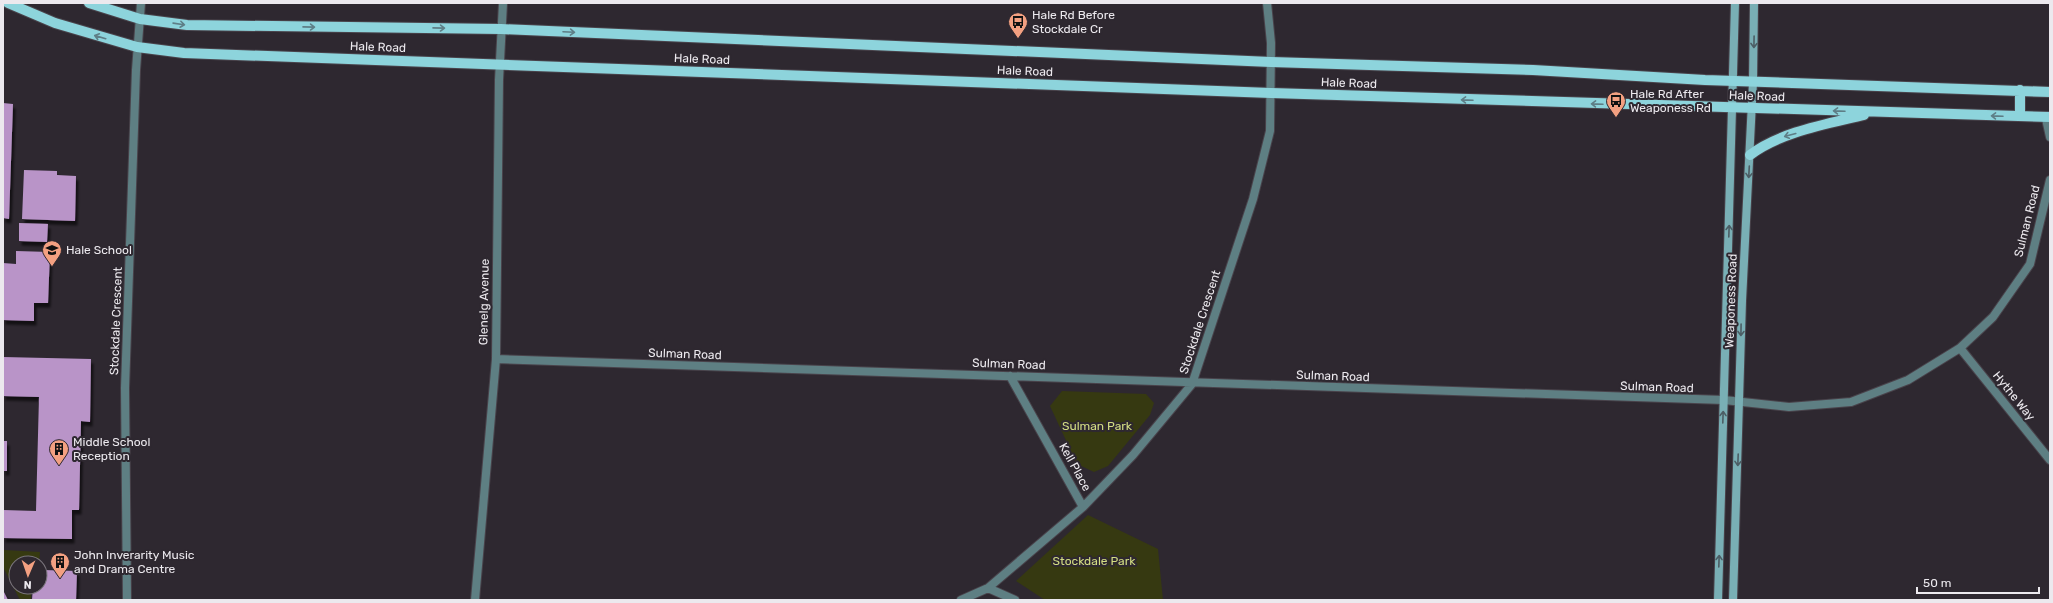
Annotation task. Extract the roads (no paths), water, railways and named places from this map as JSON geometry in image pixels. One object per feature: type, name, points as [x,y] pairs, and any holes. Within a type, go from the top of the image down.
[{"type":"main road","name":"Hale Road","points":[[8,3],[55,24],[137,48],[184,53],[1271,93],[2047,117]]},
{"type":"main road","name":"Hale Road","points":[[89,3],[140,19],[187,25],[501,29],[1270,62],[1533,70],[1753,82],[2050,92]]},
{"type":"main road","name":"Weaponess Road","points":[[1718,600],[1734,81],[1735,3]]},
{"type":"main road","name":"Weaponess Road","points":[[1733,600],[1742,302],[1753,82],[1754,3]]},
{"type":"main road","points":[[2020,90],[2020,116]]},
{"type":"main road","points":[[1750,155],[1762,146],[1778,139],[1864,115],[1952,114]]},
{"type":"street","name":"Stockdale Crescent","points":[[127,600],[125,388],[137,48],[141,3]]},
{"type":"street","name":"Glenelg Avenue","points":[[475,600],[496,360],[499,64],[503,3]]},
{"type":"street","name":"Stockdale Crescent","points":[[961,600],[988,588],[1083,507],[1133,455],[1192,384],[1253,199],[1270,131],[1271,93],[1267,3]]},
{"type":"street","points":[[2047,117],[2046,119],[2050,137]]},
{"type":"street","name":"Sulman Road","points":[[496,360],[1010,376],[1192,384],[1724,400],[1789,407],[1851,402],[1908,380],[1960,348],[1993,317],[2030,264],[2050,180]]},
{"type":"street","name":"Hythe Way","points":[[1960,348],[2050,460]]},
{"type":"street","name":"Kell Place","points":[[1010,376],[1083,507]]},
{"type":"street","points":[[988,588],[1015,600]]},
{"type":"place","name":"Hale Rd Before Stockdale Cr","points":[[1018,39]]},
{"type":"place","name":"Hale Rd After Weaponess Rd","points":[[1616,118]]},
{"type":"place","name":"Hale School","points":[[52,267]]},
{"type":"place","name":"Middle School Reception","points":[[59,466]]},
{"type":"place","name":"John Inverarity Music and Drama Centre","points":[[60,579]]},
{"type":"park label","name":"Sulman Park","points":[[1097,426]]},
{"type":"park label","name":"Stockdale Park","points":[[1094,561]]}]
